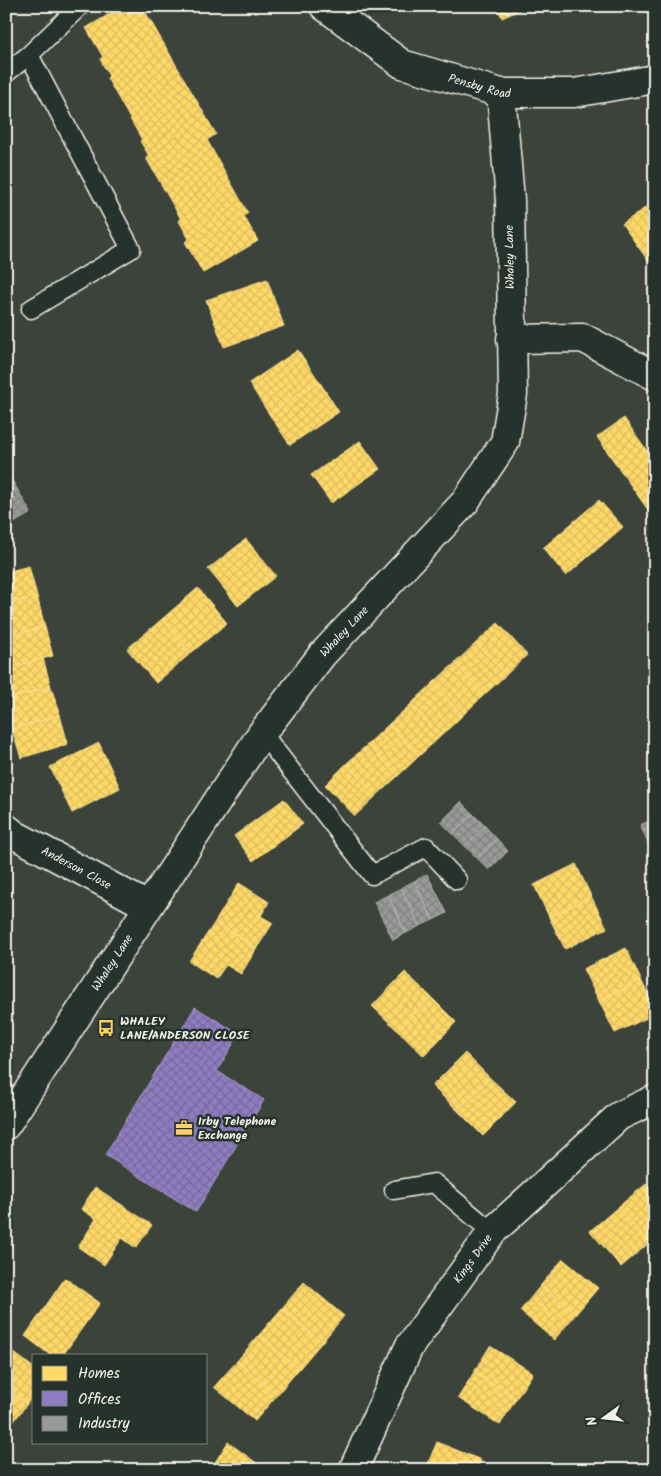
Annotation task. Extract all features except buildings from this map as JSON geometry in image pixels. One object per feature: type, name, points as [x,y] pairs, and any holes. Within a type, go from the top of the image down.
[{"type":"street","name":"Pensby Road","points":[[324,6],[402,64],[501,93],[574,93],[655,79]]},
{"type":"street","name":"Whaley Lane","points":[[6,1125],[262,733],[322,655],[465,502],[505,442],[513,394],[510,200],[501,93]]},
{"type":"street","points":[[511,339],[583,338],[655,376]]},
{"type":"street","name":"Anderson Close","points":[[6,828],[15,835],[148,906]]},
{"type":"street","name":"Kings Drive","points":[[353,1470],[409,1347],[492,1232],[619,1116],[655,1099]]},
{"type":"lane","points":[[6,73],[30,55],[80,6]]},
{"type":"lane","points":[[30,55],[131,248],[31,309]]},
{"type":"lane","points":[[262,733],[372,875],[426,846],[456,880]]},
{"type":"lane","points":[[394,1190],[434,1183],[492,1232]]},
{"type":"place","name":"WHALEY LANE/ANDERSON CLOSE","points":[[106,1028]]},
{"type":"place","name":"Irby Telephone Exchange","points":[[184,1128]]}]
